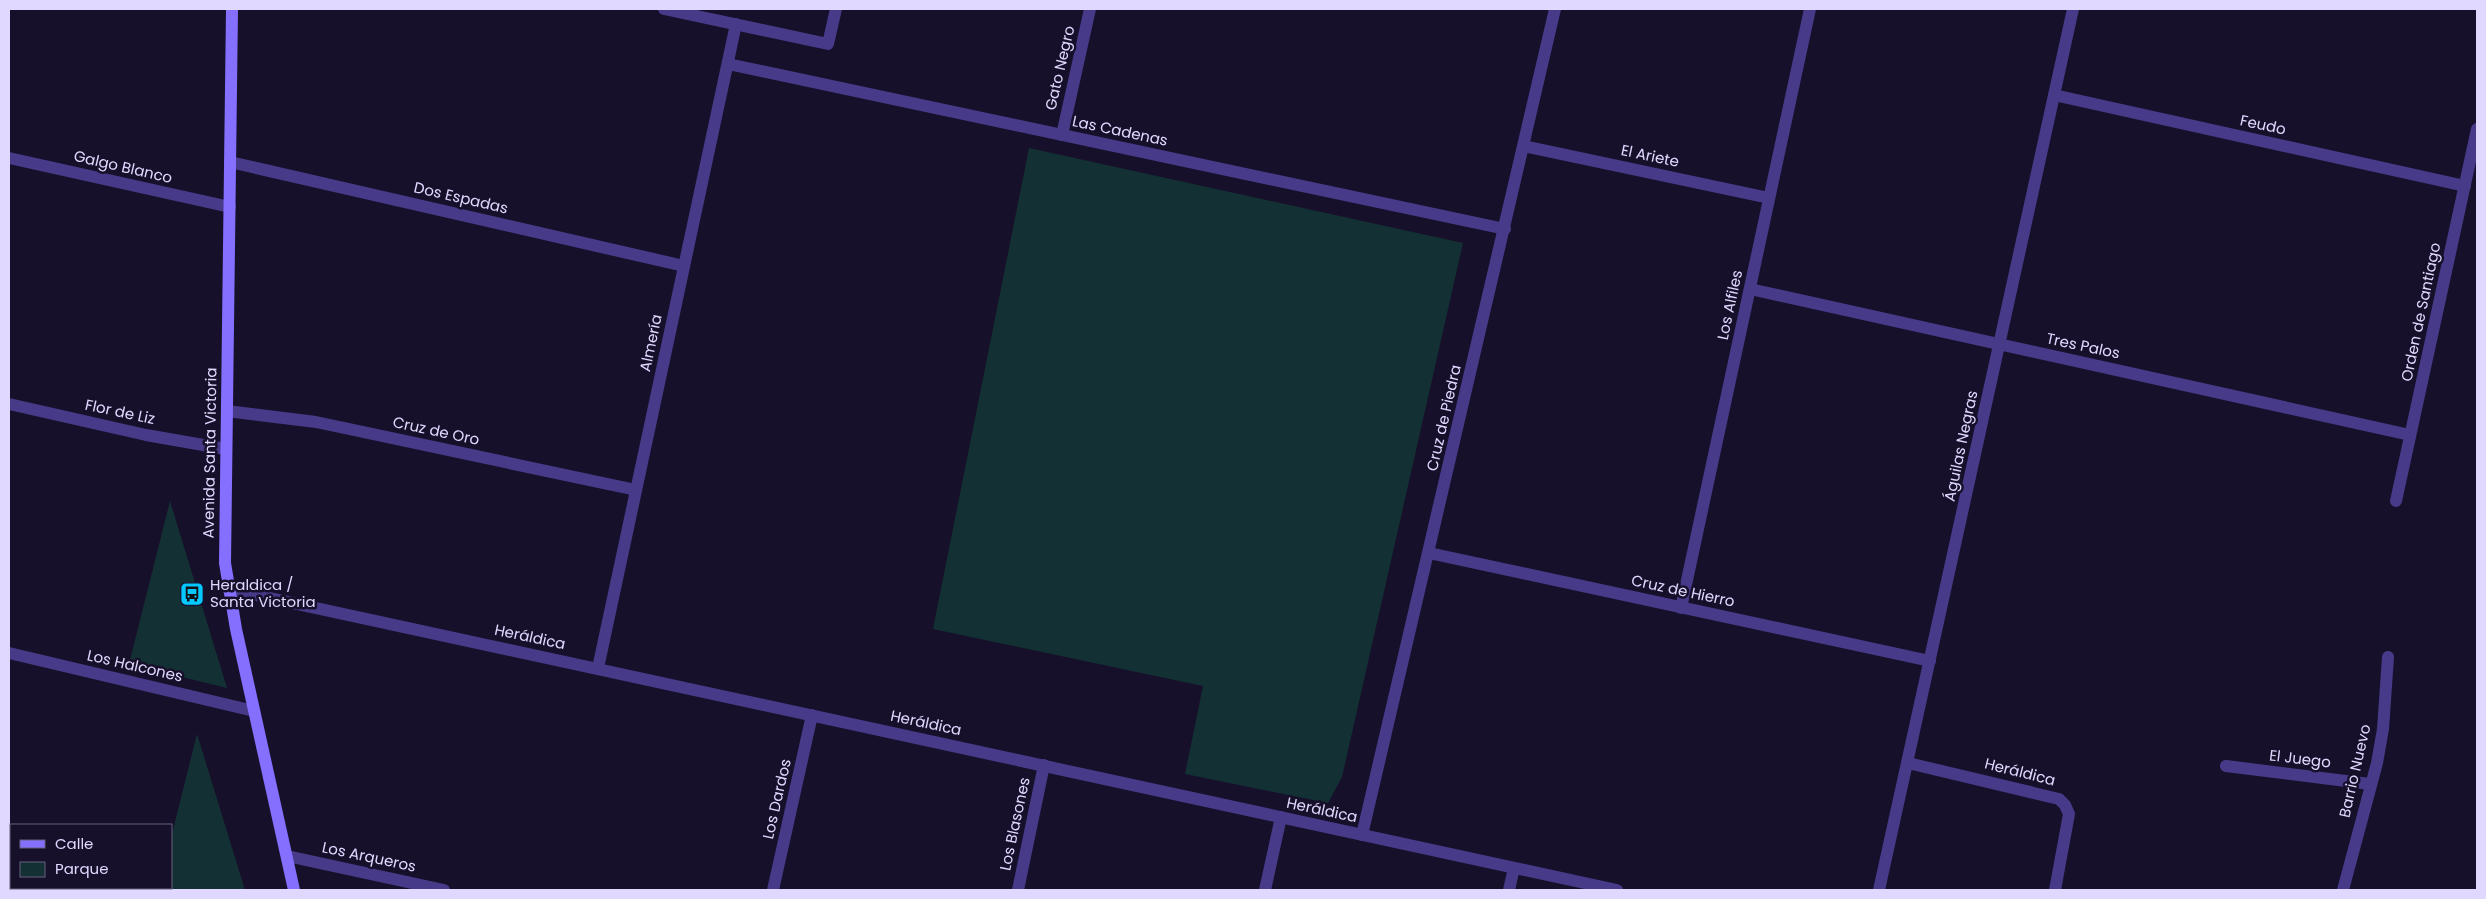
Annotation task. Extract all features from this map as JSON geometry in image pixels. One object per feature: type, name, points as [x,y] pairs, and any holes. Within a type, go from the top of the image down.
[{"type":"street","name":"Avenida Santa Victoria","points":[[232,9],[224,532],[228,589],[294,890]]},
{"type":"street","points":[[664,9],[828,44],[836,9]]},
{"type":"street","name":"Gato Negro","points":[[1062,135],[1090,9]]},
{"type":"street","name":"Cruz de Piedra","points":[[1362,835],[1555,9]]},
{"type":"street","name":"Los Alfiles","points":[[1681,608],[1810,9]]},
{"type":"street","name":"Águilas Negras","points":[[1879,890],[2073,9]]},
{"type":"street","name":"Almería","points":[[598,668],[736,24]]},
{"type":"street","name":"Las Cadenas","points":[[728,64],[1505,229]]},
{"type":"street","name":"Feudo","points":[[2054,96],[2465,186]]},
{"type":"street","name":"Orden de Santiago","points":[[2396,501],[2477,129]]},
{"type":"street","name":"El Ariete","points":[[1524,146],[1769,198]]},
{"type":"street","name":"Galgo Blanco","points":[[9,158],[230,207]]},
{"type":"street","name":"Dos Espadas","points":[[230,162],[684,266]]},
{"type":"street","name":"Tres Palos","points":[[1750,289],[2410,435]]},
{"type":"street","name":"Flor de Liz","points":[[9,404],[146,435],[226,449]]},
{"type":"street","name":"Cruz de Oro","points":[[227,411],[316,422],[636,490]]},
{"type":"street","name":"Cruz de Hierro","points":[[1429,554],[1930,661]]},
{"type":"street","name":"Heráldica","points":[[228,589],[1617,890]]},
{"type":"street","name":"Los Halcones","points":[[9,653],[254,711]]},
{"type":"street","name":"Barrio Nuevo","points":[[2343,890],[2382,738],[2388,658]]},
{"type":"street","name":"Los Dardos","points":[[773,890],[812,715]]},
{"type":"street","name":"Heráldica","points":[[1908,763],[2058,799],[2065,805],[2069,814],[2055,890]]},
{"type":"street","name":"Los Blasones","points":[[1018,890],[1044,765]]},
{"type":"street","name":"El Juego","points":[[2226,766],[2370,784]]},
{"type":"street","points":[[1265,890],[1281,818]]},
{"type":"street","name":"Los Arqueros","points":[[286,856],[444,890]]},
{"type":"street","points":[[1510,890],[1514,868]]},
{"type":"green space","points":[[1029,148],[1463,243],[1342,777],[1328,803],[1185,774],[1203,686],[933,629]]},
{"type":"green space","points":[[170,501],[227,688],[129,664]]},
{"type":"green space","points":[[197,734],[245,890],[158,890],[172,889],[172,834]]},
{"type":"place","name":"Heraldica / Santa Victoria","points":[[192,594]]}]
